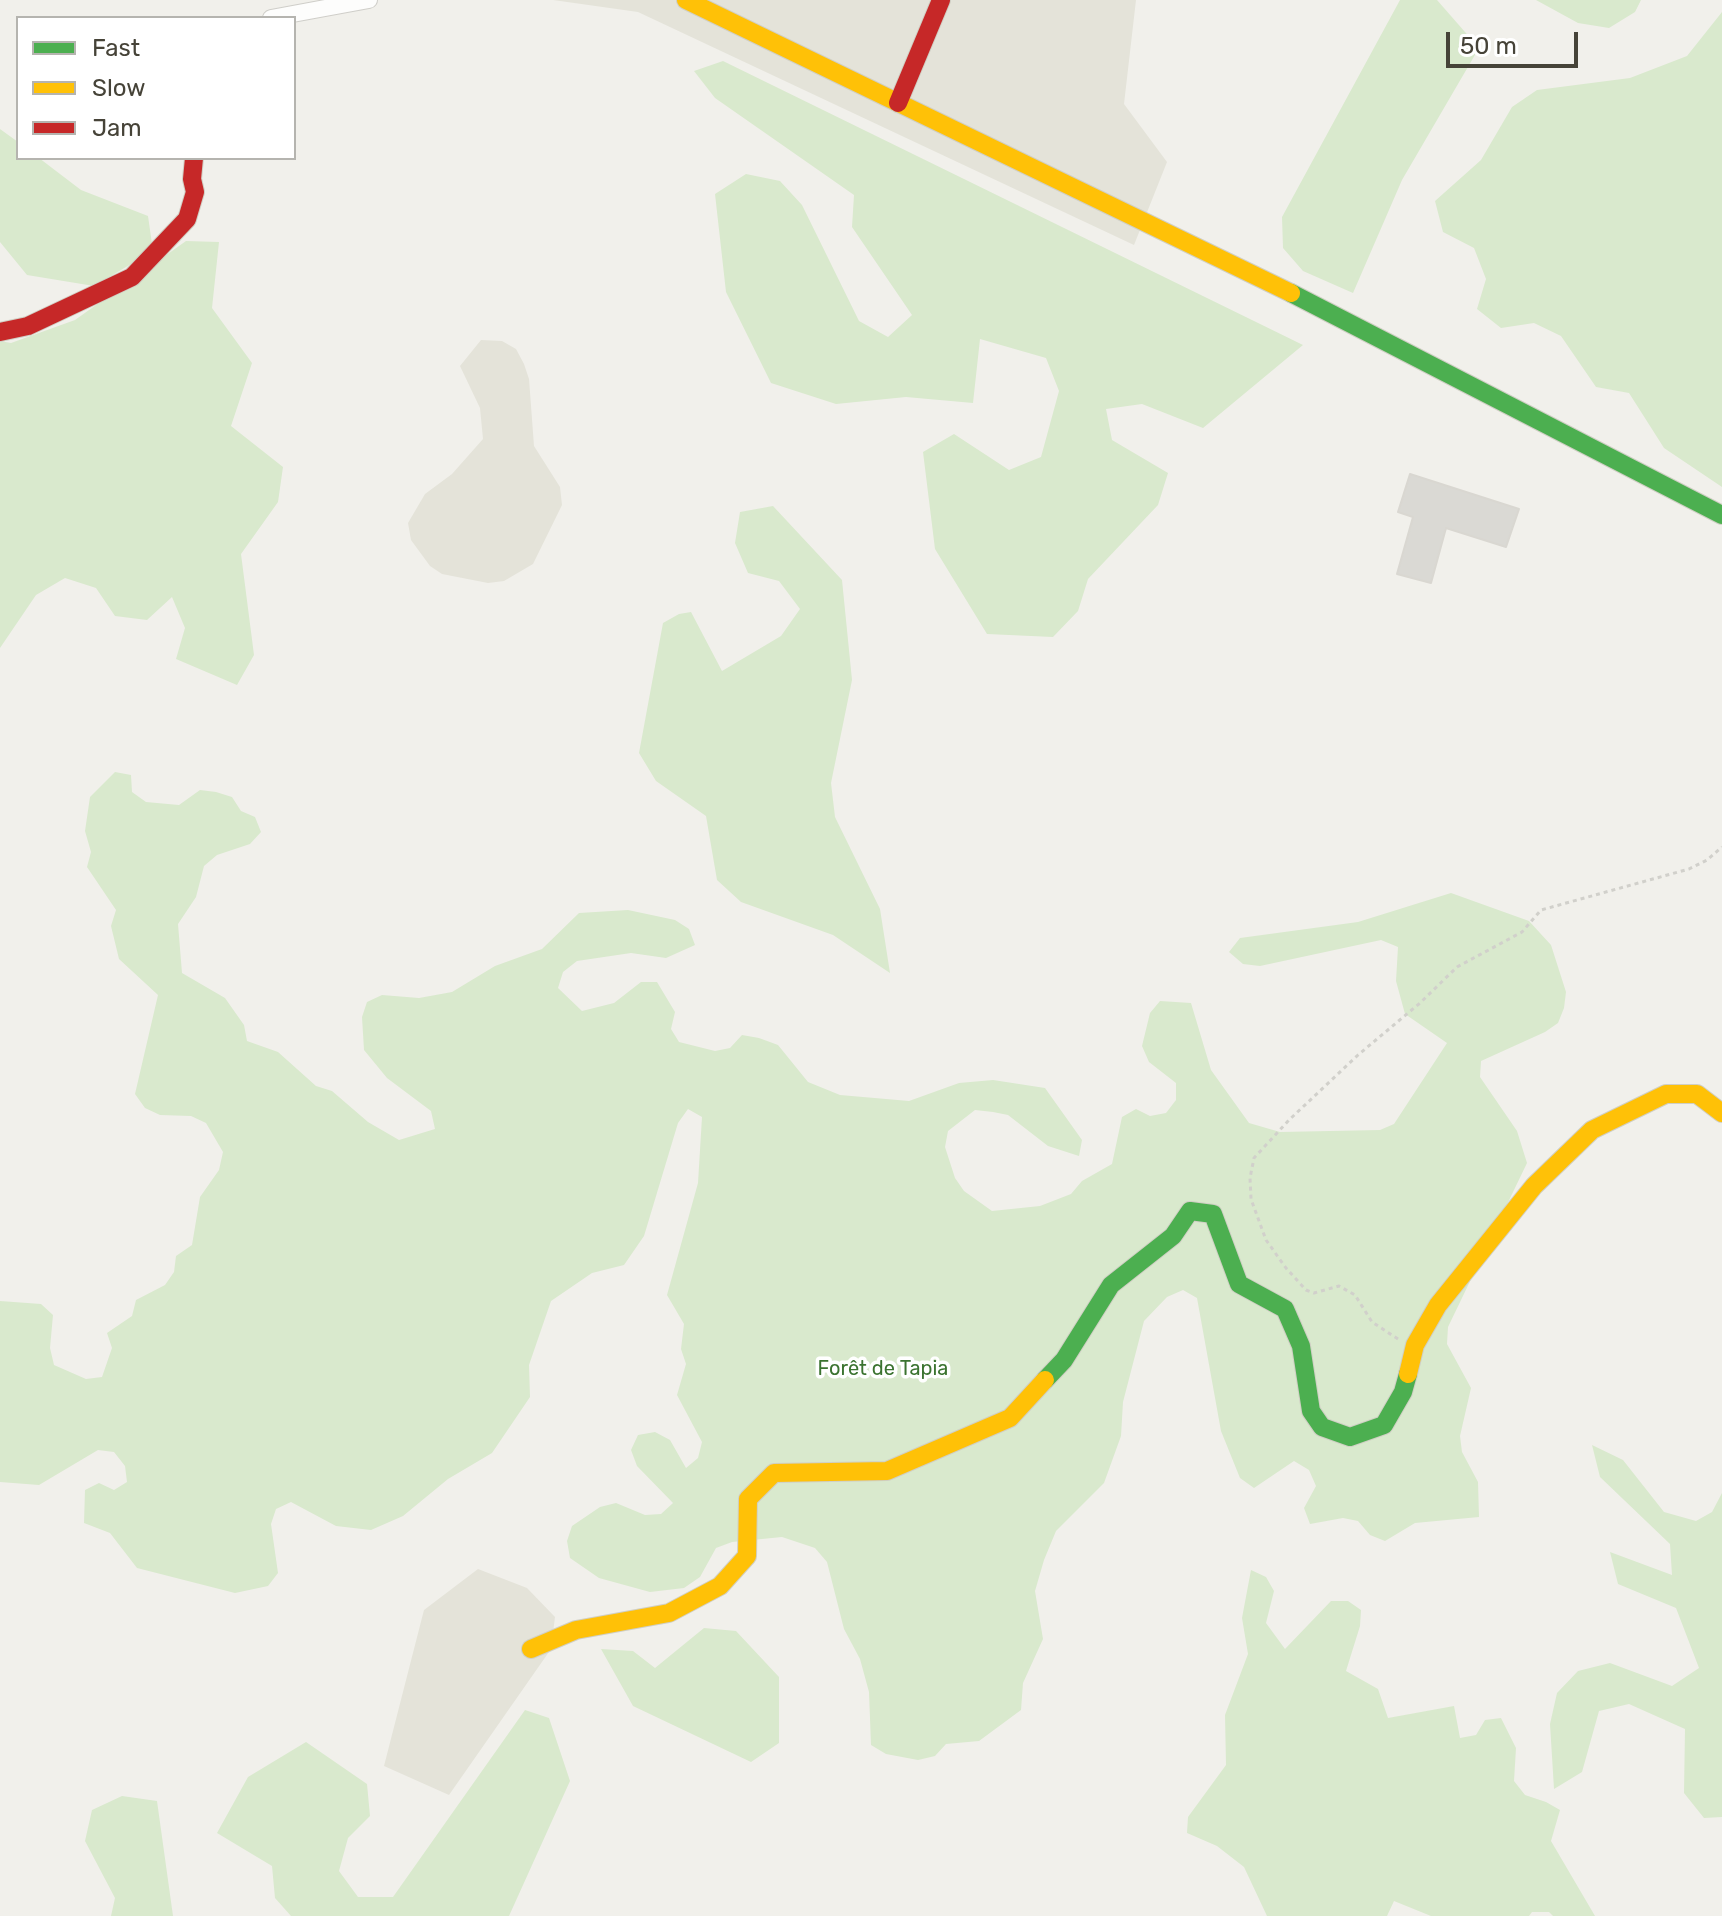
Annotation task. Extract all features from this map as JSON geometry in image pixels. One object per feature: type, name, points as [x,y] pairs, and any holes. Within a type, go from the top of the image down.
[{"type":"street","points":[[282,16],[369,0]]},
{"type":"street","points":[[686,0],[1322,308],[1722,515]]},
{"type":"street","points":[[898,103],[941,0]]},
{"type":"street","points":[[0,335],[28,326],[132,277],[187,219],[195,192],[192,179],[194,160]]},
{"type":"street","points":[[531,1649],[576,1630],[669,1613],[720,1586],[747,1556],[748,1499],[774,1473],[887,1471],[1010,1418],[1064,1360],[1111,1285],[1173,1236],[1190,1211],[1213,1214],[1239,1284],[1285,1309],[1301,1346],[1311,1411],[1322,1427],[1350,1437],[1384,1425],[1403,1392],[1415,1345],[1438,1305],[1534,1186],[1592,1130],[1666,1094],[1697,1094],[1722,1113]]},
{"type":"path","points":[[1415,1345],[1390,1337],[1372,1322],[1355,1295],[1339,1286],[1314,1293],[1306,1290],[1286,1268],[1266,1240],[1251,1199],[1250,1178],[1254,1158],[1358,1055],[1457,967],[1522,932],[1541,910],[1689,869],[1707,860],[1722,847]]},
{"type":"shaded area","points":[[553,0],[1136,0],[1124,104],[1167,162],[1134,245],[638,12]]},
{"type":"shaded area","points":[[481,340],[502,341],[516,349],[524,364],[529,379],[534,446],[560,487],[562,505],[533,564],[504,581],[488,583],[442,574],[430,566],[411,540],[408,523],[425,494],[452,474],[483,439],[480,408],[460,366]]},
{"type":"shaded area","points":[[478,1569],[527,1588],[555,1617],[551,1649],[449,1795],[384,1766],[424,1610]]},
{"type":"green space","points":[[1400,0],[1437,0],[1479,48],[1402,180],[1353,293],[1303,271],[1283,248],[1282,217]]},
{"type":"green space","points":[[1536,0],[1641,0],[1635,12],[1609,28],[1578,23]]},
{"type":"green space","points":[[1722,12],[1722,487],[1664,448],[1629,393],[1596,387],[1561,336],[1534,323],[1501,328],[1477,309],[1486,279],[1474,248],[1443,232],[1435,201],[1481,160],[1512,107],[1537,90],[1630,78],[1687,56]]},
{"type":"green space","points":[[723,61],[1303,345],[1203,428],[1142,404],[1106,409],[1112,440],[1168,473],[1158,505],[1088,579],[1078,611],[1053,637],[987,634],[935,549],[923,452],[954,434],[1009,470],[1041,457],[1059,391],[1046,358],[980,339],[973,403],[906,397],[836,404],[771,383],[726,292],[715,194],[746,174],[780,181],[802,205],[859,321],[888,337],[912,315],[852,227],[854,195],[715,98],[694,71]]},
{"type":"green space","points":[[0,129],[16,141],[16,160],[42,160],[81,190],[148,216],[153,251],[94,286],[27,275],[0,242]]},
{"type":"green space","points":[[186,241],[219,242],[212,308],[252,363],[231,426],[283,467],[278,502],[241,554],[254,655],[237,685],[176,659],[185,628],[172,597],[147,620],[115,616],[96,588],[65,578],[36,595],[0,648],[0,341],[11,343],[75,320]]},
{"type":"green space","points":[[773,506],[842,580],[852,680],[831,783],[835,817],[880,909],[890,973],[833,935],[741,902],[717,880],[706,816],[656,781],[639,753],[663,623],[679,614],[691,612],[722,671],[781,636],[800,609],[779,581],[748,573],[735,543],[740,512]]},
{"type":"green space","name":"Forêt de Tapia","points":[[115,772],[131,775],[132,792],[146,802],[179,805],[200,790],[216,792],[232,797],[241,811],[255,817],[261,832],[250,844],[217,855],[204,866],[196,897],[178,924],[182,973],[225,998],[244,1025],[247,1041],[278,1052],[316,1086],[332,1091],[368,1122],[399,1140],[435,1129],[431,1111],[387,1078],[364,1050],[362,1017],[367,1002],[382,995],[419,998],[452,992],[495,966],[542,949],[579,913],[628,910],[675,920],[689,929],[695,945],[666,958],[631,953],[577,961],[563,972],[558,988],[582,1011],[614,1003],[641,982],[657,982],[675,1012],[671,1029],[679,1042],[715,1051],[730,1048],[742,1035],[759,1038],[778,1045],[808,1082],[840,1095],[909,1101],[959,1083],[993,1080],[1045,1088],[1082,1140],[1079,1156],[1048,1146],[1008,1115],[993,1112],[975,1110],[948,1131],[945,1147],[955,1178],[964,1191],[992,1211],[1040,1206],[1071,1194],[1082,1181],[1112,1164],[1122,1117],[1136,1109],[1150,1116],[1166,1113],[1176,1100],[1176,1083],[1149,1062],[1142,1046],[1150,1013],[1160,1001],[1191,1003],[1211,1070],[1249,1123],[1280,1132],[1380,1130],[1394,1124],[1447,1043],[1405,1014],[1396,981],[1398,947],[1381,940],[1260,966],[1243,964],[1229,952],[1240,938],[1358,922],[1451,893],[1529,921],[1551,945],[1566,992],[1564,1008],[1558,1023],[1545,1032],[1481,1061],[1480,1077],[1517,1131],[1527,1163],[1448,1327],[1447,1344],[1471,1388],[1460,1436],[1462,1452],[1478,1482],[1479,1517],[1415,1523],[1385,1541],[1370,1535],[1358,1521],[1343,1518],[1310,1524],[1304,1508],[1316,1486],[1309,1470],[1294,1461],[1254,1488],[1240,1478],[1221,1431],[1197,1298],[1183,1290],[1167,1297],[1144,1321],[1123,1402],[1121,1436],[1104,1483],[1056,1531],[1044,1560],[1035,1591],[1043,1639],[1023,1683],[1021,1710],[979,1741],[946,1744],[935,1756],[918,1760],[886,1754],[871,1745],[869,1692],[860,1659],[844,1629],[827,1562],[815,1548],[782,1537],[732,1542],[716,1548],[700,1577],[684,1588],[650,1592],[599,1578],[570,1558],[567,1541],[572,1526],[600,1507],[616,1503],[645,1515],[661,1514],[673,1503],[637,1466],[631,1450],[638,1435],[655,1432],[670,1440],[686,1468],[698,1458],[702,1442],[677,1395],[686,1364],[681,1349],[684,1324],[667,1295],[698,1183],[702,1117],[688,1109],[678,1123],[644,1236],[624,1265],[592,1273],[551,1301],[529,1365],[530,1397],[492,1453],[448,1479],[403,1516],[371,1530],[336,1526],[291,1502],[276,1509],[271,1524],[278,1573],[268,1586],[235,1593],[137,1568],[110,1533],[84,1523],[85,1490],[99,1483],[114,1490],[127,1482],[125,1466],[114,1452],[98,1450],[39,1485],[0,1482],[0,1301],[41,1304],[53,1315],[50,1348],[54,1365],[86,1379],[102,1377],[112,1348],[107,1333],[132,1316],[136,1300],[165,1285],[174,1272],[176,1256],[192,1245],[200,1197],[219,1170],[223,1152],[206,1123],[191,1116],[160,1115],[145,1108],[135,1094],[158,995],[119,959],[111,926],[116,910],[87,867],[91,852],[85,831],[90,797]]},
{"type":"green space","points":[[1592,1445],[1623,1460],[1664,1512],[1696,1521],[1712,1512],[1722,1493],[1722,1817],[1704,1818],[1684,1793],[1685,1729],[1629,1704],[1599,1711],[1582,1772],[1554,1789],[1550,1724],[1557,1693],[1578,1671],[1610,1663],[1672,1686],[1699,1668],[1676,1608],[1618,1584],[1610,1552],[1672,1575],[1670,1544],[1600,1477]]},
{"type":"green space","points":[[1251,1570],[1266,1577],[1274,1591],[1266,1623],[1285,1649],[1331,1601],[1348,1601],[1361,1610],[1360,1626],[1346,1671],[1378,1689],[1388,1718],[1454,1706],[1460,1738],[1476,1735],[1485,1720],[1501,1718],[1516,1748],[1514,1781],[1525,1795],[1560,1810],[1551,1841],[1595,1916],[1553,1916],[1549,1912],[1532,1912],[1529,1916],[1431,1916],[1394,1901],[1387,1916],[1267,1916],[1244,1867],[1217,1846],[1187,1833],[1188,1817],[1226,1765],[1225,1715],[1248,1654],[1242,1618]]},
{"type":"green space","points":[[704,1628],[736,1631],[779,1677],[779,1743],[751,1762],[633,1706],[601,1649],[633,1651],[655,1668]]},
{"type":"green space","points":[[525,1710],[549,1718],[570,1781],[509,1916],[291,1916],[275,1898],[272,1866],[217,1833],[248,1777],[306,1742],[367,1784],[370,1816],[348,1838],[339,1871],[358,1897],[393,1897]]},
{"type":"green space","points":[[122,1796],[157,1801],[173,1916],[111,1916],[115,1898],[85,1841],[92,1810]]},
{"type":"building","points":[[1410,474],[1519,509],[1506,547],[1446,528],[1431,583],[1397,574],[1413,517],[1398,512]]},
{"type":"traffic: fast","points":[[1291,293],[1722,515]]},
{"type":"traffic: fast","points":[[1045,1380],[1064,1360],[1111,1285],[1173,1236],[1190,1211],[1213,1214],[1239,1284],[1285,1309],[1301,1346],[1311,1411],[1322,1427],[1350,1437],[1384,1425],[1403,1392],[1408,1374]]},
{"type":"traffic: slow","points":[[686,0],[1291,293]]},
{"type":"traffic: slow","points":[[1408,1374],[1415,1345],[1438,1305],[1534,1186],[1592,1130],[1666,1094],[1697,1094],[1722,1113]]},
{"type":"traffic: slow","points":[[531,1649],[576,1630],[669,1613],[720,1586],[747,1556],[748,1499],[774,1473],[887,1471],[1010,1418],[1045,1380]]},
{"type":"traffic: jam","points":[[898,103],[941,0]]},
{"type":"traffic: jam","points":[[0,332],[28,326],[132,277],[187,219],[195,192],[192,179],[194,160]]}]
